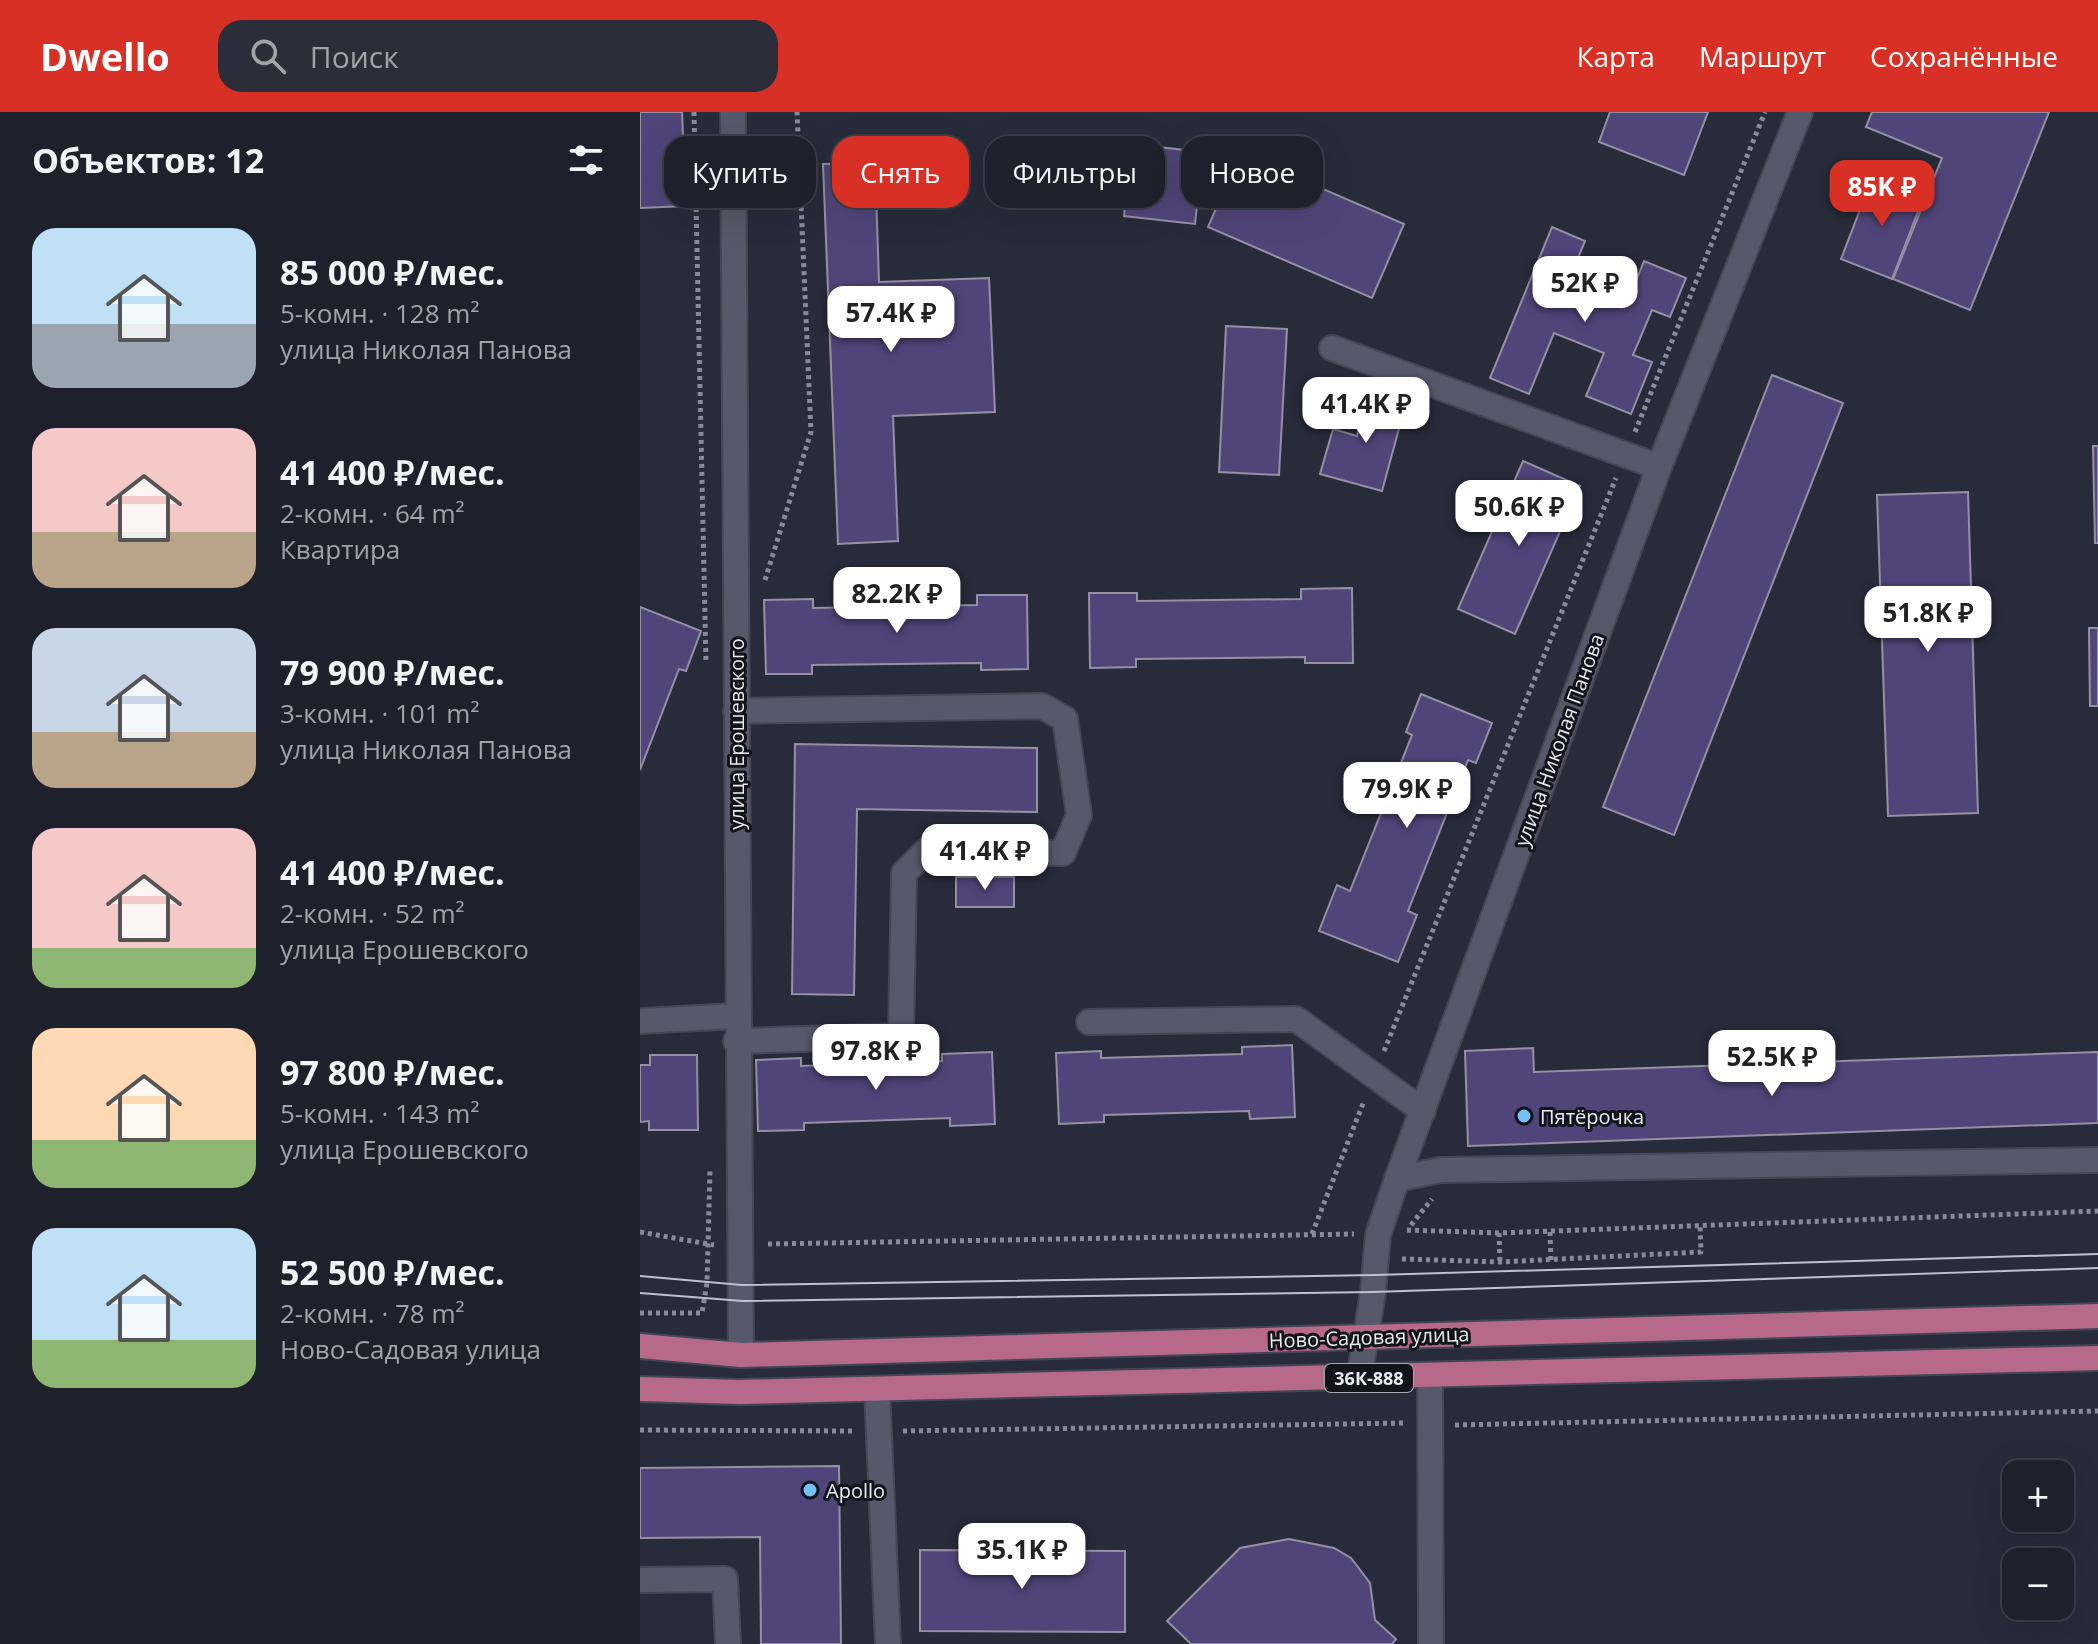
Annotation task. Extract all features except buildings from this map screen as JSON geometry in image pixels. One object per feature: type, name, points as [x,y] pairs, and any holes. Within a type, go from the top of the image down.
[{"type":"main road","name":"Ново-Садовая улица","points":[[640,1346],[741,1355],[2098,1316]]},
{"type":"main road","name":"Ново-Садовая улица","points":[[640,1389],[739,1392],[1359,1379],[2098,1358]]},
{"type":"street","name":"улица Ерошевского","points":[[733,112],[736,1041],[739,1245],[743,1301],[741,1355]]},
{"type":"street","name":"улица Николая Панова","points":[[1359,1379],[1378,1235],[1397,1179],[1659,467],[1800,112]]},
{"type":"street","points":[[1332,348],[1659,467]]},
{"type":"street","points":[[736,711],[1042,706],[1065,719],[1079,815],[1063,853],[927,850],[904,873],[901,1036],[736,1041]]},
{"type":"street","points":[[640,1021],[737,1016]]},
{"type":"street","points":[[1089,1022],[1296,1019],[1423,1111]]},
{"type":"street","points":[[1397,1179],[1440,1170],[2098,1160]]},
{"type":"street","points":[[1430,1375],[1431,1644]]},
{"type":"street","points":[[877,1389],[888,1644]]},
{"type":"street","points":[[640,1580],[725,1579],[728,1644]]},
{"type":"path","points":[[694,112],[706,667]]},
{"type":"path","points":[[762,587],[811,432],[797,112]]},
{"type":"path","points":[[1312,1234],[1765,112]]},
{"type":"path","points":[[640,1313],[702,1313],[708,1245],[710,1154]]},
{"type":"path","points":[[1440,1170],[1431,1204],[1407,1230],[1400,1259],[1551,1261],[1701,1252],[1700,1224]]},
{"type":"path","points":[[640,1232],[708,1245],[739,1245],[1378,1235],[1407,1230],[1550,1232],[2098,1211]]},
{"type":"path","points":[[1550,1232],[1551,1261]]},
{"type":"path","points":[[1499,1233],[1500,1262]]},
{"type":"path","points":[[640,1430],[877,1431],[2098,1411]]},
{"type":"tram line","points":[[640,1276],[742,1285],[1375,1275],[2098,1254]]},
{"type":"tram line","points":[[640,1293],[743,1301],[1373,1292],[2098,1268]]},
{"type":"place","name":"Пятёрочка","points":[[1524,1116]]},
{"type":"place","name":"Apollo","points":[[810,1490]]}]
